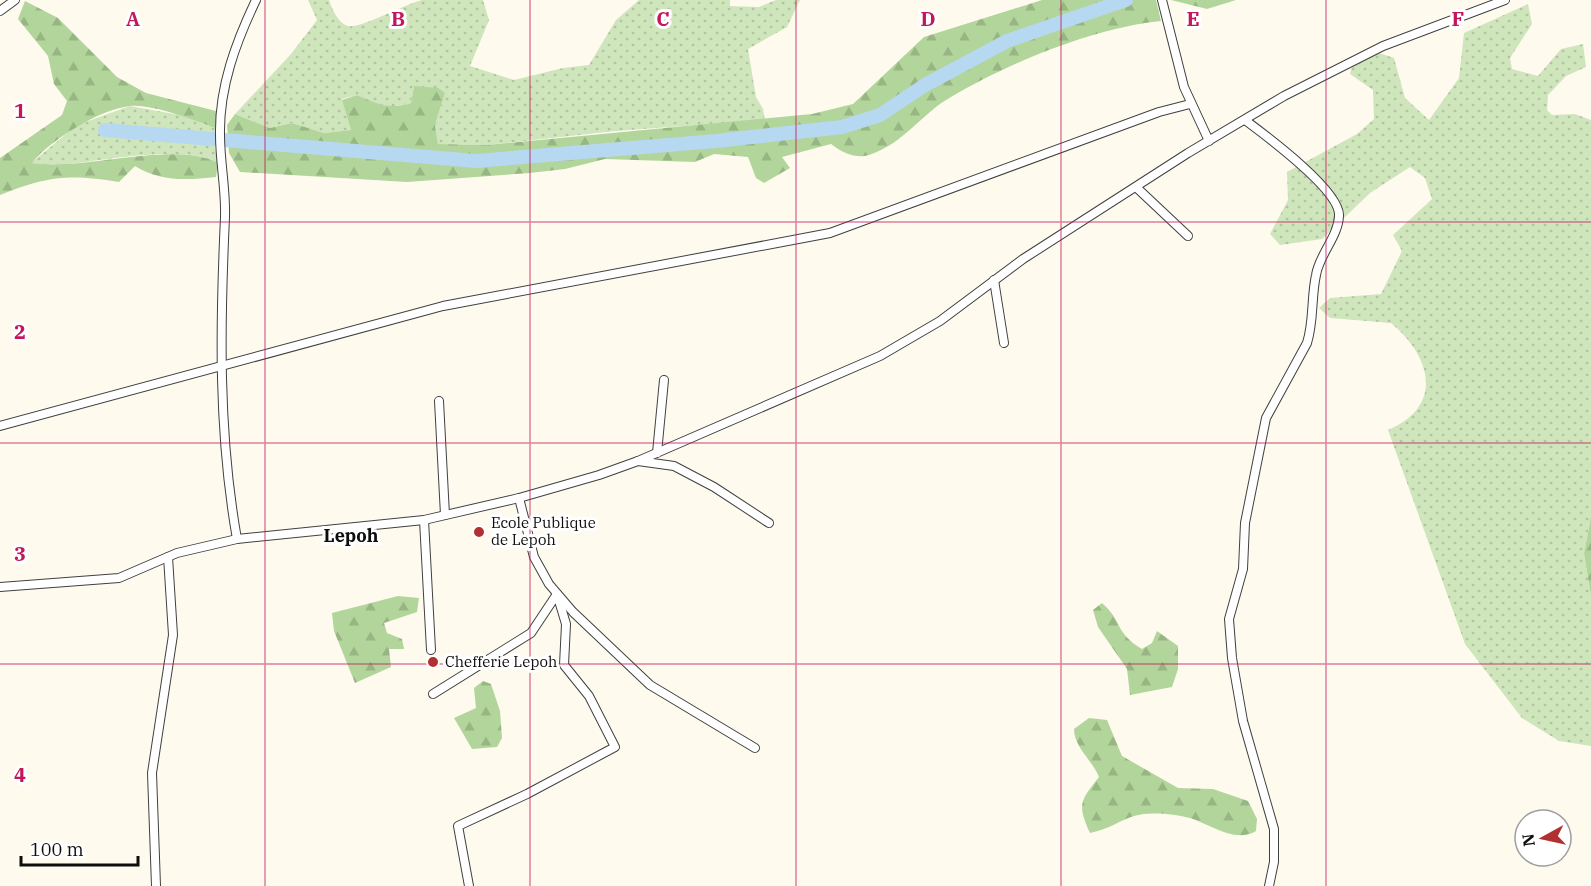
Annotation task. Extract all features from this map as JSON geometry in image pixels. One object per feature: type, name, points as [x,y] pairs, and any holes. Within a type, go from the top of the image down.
[{"type":"street","points":[[0,11],[15,0]]},
{"type":"street","points":[[237,539],[224,452],[221,368],[225,199],[220,144],[221,108],[232,58],[256,0]]},
{"type":"street","points":[[1162,0],[1190,104],[1209,141]]},
{"type":"street","points":[[0,587],[119,578],[168,557],[237,539],[424,520],[519,498],[638,461],[880,356],[940,321],[994,280],[1245,120],[1353,60],[1505,0]]},
{"type":"street","points":[[0,426],[221,368],[442,306],[830,233],[1158,112],[1190,104]]},
{"type":"street","points":[[1245,120],[1289,153],[1319,183],[1335,204],[1339,217],[1316,275],[1311,331],[1307,343],[1268,412],[1263,428],[1245,523],[1243,569],[1229,619],[1232,658],[1243,721],[1274,829],[1274,862],[1269,886]]},
{"type":"street","points":[[1137,188],[1188,236]]},
{"type":"street","points":[[994,280],[1004,343]]},
{"type":"street","points":[[657,453],[664,380]]},
{"type":"street","points":[[439,401],[445,515]]},
{"type":"street","points":[[638,461],[674,466],[714,487],[770,523]]},
{"type":"street","points":[[519,498],[534,557],[557,594],[650,685],[755,748]]},
{"type":"street","points":[[424,520],[431,650]]},
{"type":"street","points":[[156,886],[152,773],[173,635],[168,557]]},
{"type":"street","points":[[433,694],[531,633],[557,594]]},
{"type":"street","points":[[469,886],[458,826],[528,794],[615,747],[589,696],[564,665],[566,624],[557,594]]},
{"type":"green space","points":[[308,0],[329,0],[338,19],[348,26],[354,26],[422,0],[483,0],[489,20],[470,66],[514,80],[563,68],[589,65],[616,20],[639,0],[730,0],[730,6],[759,7],[776,0],[800,0],[787,27],[748,49],[756,97],[763,109],[765,120],[616,131],[487,145],[438,144],[435,125],[445,93],[414,86],[411,103],[402,105],[383,105],[357,95],[342,99],[351,130],[324,133],[292,123],[270,128],[235,114],[291,54],[317,20]]},
{"type":"green space","points":[[1042,0],[1156,0],[1161,21],[1108,31],[1026,59],[951,97],[903,136],[882,150],[869,155],[849,154],[831,144],[782,157],[790,168],[764,183],[756,178],[748,157],[714,154],[695,162],[605,159],[565,169],[407,182],[240,172],[229,153],[227,125],[235,114],[270,128],[292,123],[324,133],[351,130],[342,100],[357,95],[383,105],[403,105],[411,103],[414,86],[438,88],[445,93],[435,125],[438,144],[487,145],[812,114],[853,104],[924,37]]},
{"type":"green space","points":[[1171,0],[1236,0],[1207,9]]},
{"type":"green space","points":[[25,1],[58,18],[117,77],[146,93],[216,111],[218,123],[215,128],[150,107],[118,108],[76,127],[50,145],[32,163],[81,163],[165,154],[185,155],[203,157],[218,163],[216,177],[174,179],[154,175],[135,166],[119,182],[59,178],[0,195],[0,158],[62,115],[67,101],[54,84],[48,56],[18,19]]},
{"type":"green space","points":[[1528,4],[1532,24],[1510,58],[1512,69],[1538,76],[1561,49],[1583,44],[1586,67],[1566,76],[1548,95],[1547,110],[1552,115],[1575,114],[1591,120],[1591,517],[1584,553],[1591,596],[1591,746],[1559,741],[1522,718],[1465,644],[1388,430],[1406,420],[1418,408],[1424,395],[1426,380],[1423,365],[1416,351],[1391,323],[1330,318],[1319,308],[1330,298],[1381,294],[1402,251],[1393,235],[1432,199],[1425,178],[1410,167],[1370,193],[1322,239],[1280,245],[1270,234],[1288,200],[1287,172],[1357,134],[1374,119],[1373,90],[1350,74],[1352,66],[1376,52],[1394,58],[1405,98],[1429,120],[1459,78],[1464,33]]},
{"type":"green space","points":[[130,106],[180,115],[215,128],[214,144],[218,163],[204,157],[166,154],[68,164],[31,163],[77,125]]},
{"type":"green space","points":[[1591,517],[1591,596],[1584,553]]},
{"type":"green space","points":[[398,596],[419,598],[417,612],[384,623],[387,633],[402,639],[404,649],[389,649],[391,667],[355,683],[334,631],[332,613]]},
{"type":"green space","points":[[1102,603],[1127,637],[1142,649],[1152,643],[1157,631],[1178,646],[1178,669],[1172,687],[1130,695],[1127,669],[1098,627],[1093,610]]},
{"type":"green space","points":[[483,681],[491,684],[500,711],[502,738],[497,747],[472,749],[454,718],[476,708],[474,688]]},
{"type":"green space","points":[[1089,718],[1107,720],[1122,756],[1178,788],[1213,789],[1248,801],[1257,819],[1256,831],[1240,835],[1231,834],[1190,818],[1154,813],[1140,814],[1090,833],[1083,815],[1082,803],[1099,777],[1080,748],[1074,729]]},
{"type":"waterway","points":[[105,130],[476,161],[716,141],[842,127],[880,115],[925,85],[1007,41],[1126,0]]},
{"type":"place","name":"Ecole Publique de Lepoh","points":[[479,532]]},
{"type":"place","name":"Chefferie Lepoh","points":[[433,662]]},
{"type":"district","name":"Lepoh","points":[[351,536]]}]
